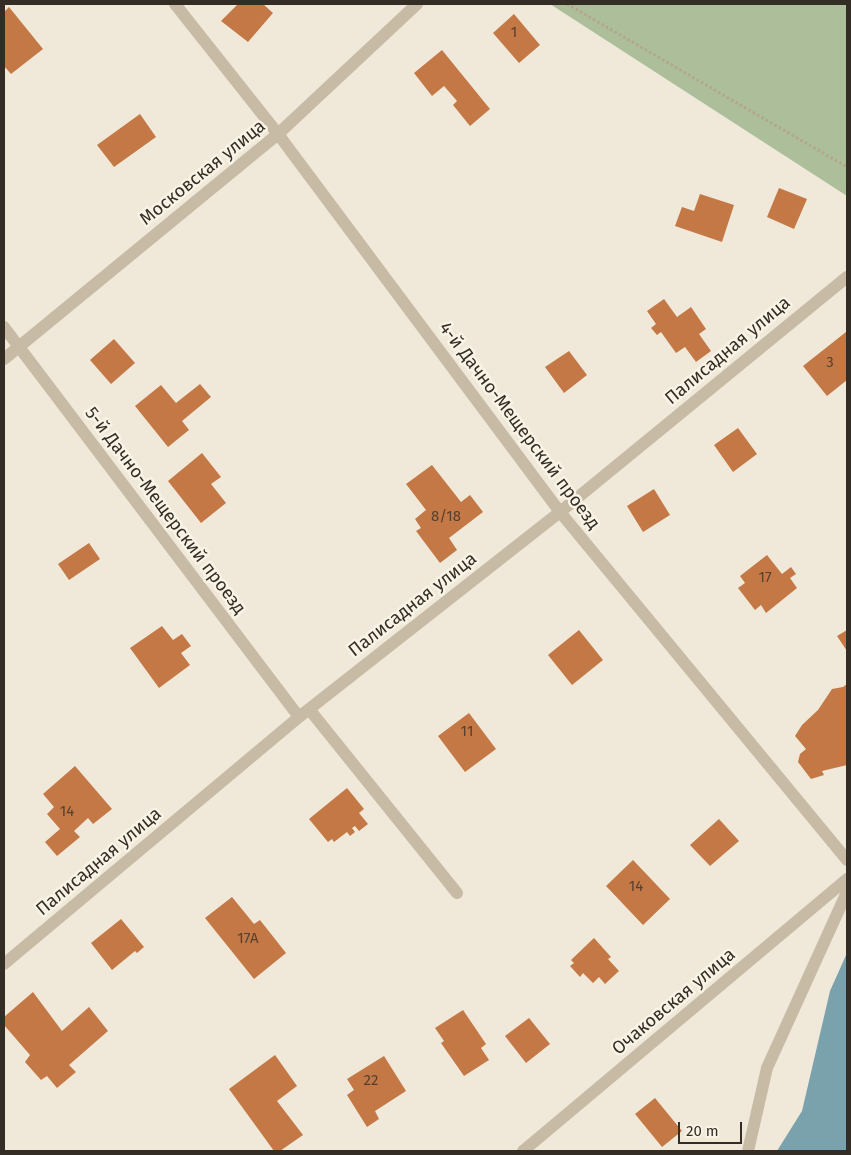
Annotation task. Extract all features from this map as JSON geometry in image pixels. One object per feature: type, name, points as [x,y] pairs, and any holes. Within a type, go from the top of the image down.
[{"type":"street","name":"4-й Дачно-Мещерский проезд","points":[[175,4],[278,134],[560,512],[847,860]]},
{"type":"street","name":"Московская улица","points":[[4,359],[278,134],[417,4]]},
{"type":"street","name":"Палисадная улица","points":[[4,964],[299,717],[560,512],[847,277]]},
{"type":"street","name":"5-й Дачно-Мещерский проезд","points":[[4,327],[299,717]]},
{"type":"street","points":[[309,709],[457,892]]},
{"type":"street","name":"Очаковская улица","points":[[523,1151],[847,879]]},
{"type":"street","points":[[748,1151],[767,1068],[847,892]]},
{"type":"path","points":[[567,4],[847,167]]},
{"type":"green space","points":[[550,4],[847,4],[847,196]]},
{"type":"water","points":[[847,953],[847,1151],[777,1151],[802,1111],[830,991]]},
{"type":"building","points":[[238,4],[263,4],[273,13],[248,42],[221,21]]},
{"type":"building","points":[[9,7],[43,49],[11,74],[4,66],[4,12]]},
{"type":"building","points":[[514,14],[540,45],[519,63],[493,33]]},
{"type":"building","points":[[442,50],[490,109],[470,126],[453,105],[457,101],[444,86],[432,96],[414,73]]},
{"type":"building","points":[[140,114],[156,137],[114,167],[97,145]]},
{"type":"building","points":[[779,188],[807,199],[794,229],[767,217]]},
{"type":"building","points":[[700,194],[734,205],[722,242],[675,226],[682,207],[694,211]]},
{"type":"building","points":[[664,299],[677,317],[691,307],[706,329],[699,334],[711,351],[696,362],[685,347],[676,353],[661,332],[657,335],[651,328],[656,324],[647,311]]},
{"type":"building","points":[[846,332],[847,380],[827,396],[803,366]]},
{"type":"building","points":[[114,339],[135,363],[111,384],[90,360]]},
{"type":"building","points":[[569,351],[587,375],[564,393],[545,367]]},
{"type":"building","points":[[200,384],[211,397],[182,421],[189,430],[168,447],[135,406],[161,385],[176,403]]},
{"type":"building","points":[[738,428],[757,454],[733,472],[714,445]]},
{"type":"building","points":[[202,453],[221,477],[211,484],[226,503],[201,523],[168,481]]},
{"type":"building","points":[[432,465],[461,502],[470,495],[483,512],[449,538],[457,550],[440,563],[416,531],[421,528],[415,519],[426,510],[406,484]]},
{"type":"building","points":[[654,489],[670,515],[643,532],[627,506]]},
{"type":"building","points":[[89,543],[100,559],[69,580],[58,564]]},
{"type":"building","points":[[767,555],[782,574],[791,567],[796,574],[790,578],[797,588],[766,613],[761,605],[755,610],[738,588],[745,583],[740,576]]},
{"type":"building","points":[[162,626],[173,640],[182,634],[191,646],[181,653],[190,665],[159,688],[130,648]]},
{"type":"building","points":[[579,630],[603,660],[572,685],[548,655]]},
{"type":"building","points":[[847,630],[847,651],[837,636]]},
{"type":"building","points":[[847,684],[847,765],[822,771],[824,775],[811,779],[798,762],[800,754],[806,749],[795,736],[802,725],[818,710],[832,689],[843,687]]},
{"type":"building","points":[[469,713],[496,749],[465,772],[438,736]]},
{"type":"building","points":[[75,766],[112,809],[93,824],[88,818],[74,831],[80,837],[57,856],[45,842],[60,829],[47,814],[54,807],[43,794]]},
{"type":"building","points":[[347,788],[364,809],[359,813],[368,824],[359,831],[355,826],[352,828],[355,832],[350,836],[347,832],[334,842],[332,839],[328,842],[309,819]]},
{"type":"building","points":[[719,819],[739,841],[710,866],[690,845]]},
{"type":"building","points":[[633,860],[670,899],[643,925],[606,886]]},
{"type":"building","points":[[232,897],[254,924],[260,920],[286,953],[254,979],[205,918]]},
{"type":"building","points":[[121,919],[144,947],[137,953],[135,951],[112,970],[91,943]]},
{"type":"building","points":[[594,938],[611,957],[608,959],[619,971],[605,984],[599,977],[593,983],[583,973],[580,977],[570,966],[574,963],[571,960]]},
{"type":"building","points":[[33,992],[62,1031],[89,1007],[108,1031],[69,1065],[76,1072],[57,1088],[47,1076],[41,1080],[25,1062],[30,1055],[4,1025],[4,1017]]},
{"type":"building","points":[[463,1010],[486,1044],[481,1048],[489,1060],[464,1076],[441,1043],[444,1041],[435,1028]]},
{"type":"building","points":[[529,1018],[550,1044],[526,1063],[505,1036]]},
{"type":"building","points":[[275,1055],[297,1086],[277,1101],[303,1135],[280,1151],[274,1151],[229,1089]]},
{"type":"building","points":[[384,1056],[406,1091],[375,1111],[379,1119],[367,1127],[347,1095],[354,1090],[347,1079]]},
{"type":"building","points":[[655,1098],[682,1131],[662,1147],[635,1114]]}]
